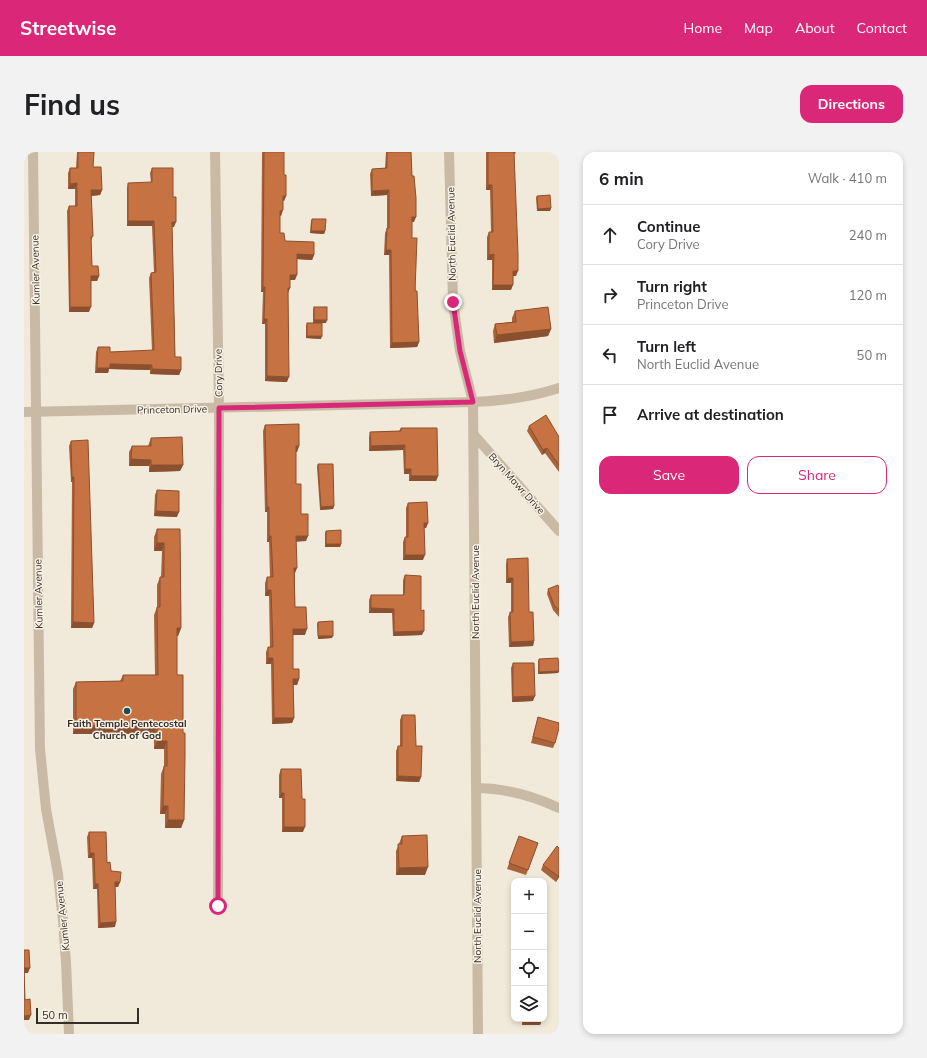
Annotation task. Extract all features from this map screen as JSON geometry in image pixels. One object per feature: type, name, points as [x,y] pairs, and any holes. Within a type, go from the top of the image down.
[{"type":"street","name":"Kumler Avenue","points":[[33,152],[40,749],[46,808],[58,874],[63,920],[68,1034]]},
{"type":"street","name":"Cory Drive","points":[[215,152],[219,408],[218,906]]},
{"type":"street","name":"North Euclid Avenue","points":[[449,152],[453,302],[460,351],[473,402],[478,1034]]},
{"type":"street","name":"Princeton Drive","points":[[24,412],[491,402],[540,394],[559,388]]},
{"type":"street","name":"Bryn Mawr Drive","points":[[474,435],[559,531]]},
{"type":"street","points":[[476,788],[494,788],[526,796],[559,808]]},
{"type":"building","points":[[78,152],[94,152],[93,167],[101,167],[102,190],[91,190],[93,236],[91,237],[92,266],[98,266],[99,276],[91,276],[91,307],[70,307],[69,206],[77,206],[77,183],[70,184],[70,168],[78,168]]},
{"type":"building","points":[[264,152],[284,152],[286,196],[283,196],[283,210],[280,211],[280,233],[284,233],[285,241],[314,242],[314,255],[297,254],[297,275],[290,275],[290,288],[288,288],[289,377],[267,376],[267,319],[264,319],[265,287],[263,287]]},
{"type":"building","points":[[387,152],[411,152],[412,176],[414,176],[416,198],[416,217],[412,217],[412,238],[417,238],[415,291],[417,291],[419,342],[392,343],[391,250],[386,250],[387,228],[389,228],[389,190],[372,191],[372,169],[387,168]]},
{"type":"building","points":[[488,152],[514,152],[518,271],[513,271],[513,285],[493,285],[494,254],[489,255],[489,232],[493,232],[492,185],[488,185]]},
{"type":"building","points":[[152,168],[173,168],[173,197],[176,197],[176,222],[172,222],[175,357],[181,357],[181,370],[152,369],[152,365],[110,364],[110,368],[97,368],[98,347],[110,347],[110,352],[154,350],[151,273],[156,272],[154,221],[128,221],[128,183],[152,182]]},
{"type":"building","points":[[550,195],[551,208],[538,209],[537,196]]},
{"type":"building","points":[[312,219],[326,219],[325,231],[311,231]]},
{"type":"building","points":[[314,307],[327,307],[327,320],[314,320]]},
{"type":"building","points":[[548,307],[551,329],[497,335],[495,324],[516,322],[515,311]]},
{"type":"building","points":[[307,323],[322,323],[322,336],[307,336]]},
{"type":"building","points":[[546,415],[559,437],[559,465],[547,448],[543,450],[529,426]]},
{"type":"building","points":[[299,424],[299,446],[296,446],[296,484],[301,484],[301,514],[308,514],[308,536],[296,536],[297,568],[294,568],[295,607],[306,607],[307,629],[293,629],[293,669],[299,669],[299,679],[293,679],[294,718],[274,718],[273,658],[268,658],[268,647],[273,647],[271,590],[267,590],[267,577],[273,577],[271,536],[269,536],[269,507],[267,507],[265,425]]},
{"type":"building","points":[[401,428],[437,428],[438,476],[411,476],[411,469],[405,469],[405,445],[371,446],[370,432],[401,431]]},
{"type":"building","points":[[182,437],[183,465],[151,465],[151,460],[131,459],[132,446],[151,446],[151,438]]},
{"type":"building","points":[[88,440],[94,623],[73,622],[74,477],[72,477],[71,441]]},
{"type":"building","points":[[318,464],[333,464],[334,506],[321,507]]},
{"type":"building","points":[[157,490],[179,491],[179,512],[156,511]]},
{"type":"building","points":[[427,502],[428,523],[424,523],[425,555],[405,555],[405,537],[408,537],[408,503]]},
{"type":"building","points":[[157,529],[180,529],[181,628],[177,628],[177,675],[183,675],[183,733],[185,733],[184,820],[168,820],[168,806],[163,806],[164,766],[167,766],[167,741],[157,741],[157,726],[76,726],[76,682],[123,681],[123,675],[158,675],[157,607],[160,607],[160,577],[164,577],[164,543],[157,543]]},
{"type":"building","points":[[341,530],[341,544],[326,544],[326,531]]},
{"type":"building","points":[[528,558],[529,612],[533,612],[534,641],[511,642],[510,612],[513,612],[513,578],[508,578],[507,559]]},
{"type":"building","points":[[405,575],[421,576],[421,611],[424,610],[424,631],[394,632],[394,609],[371,608],[371,595],[404,595]]},
{"type":"building","points":[[558,585],[559,610],[554,605],[548,589]]},
{"type":"building","points":[[333,621],[333,636],[318,636],[318,622]]},
{"type":"building","points":[[558,658],[559,671],[539,672],[539,659]]},
{"type":"building","points":[[513,663],[534,663],[535,696],[513,697]]},
{"type":"building","points":[[402,715],[415,715],[416,746],[422,746],[421,777],[398,776],[398,746],[402,746]]},
{"type":"building","points":[[538,717],[559,723],[555,743],[533,737]]},
{"type":"building","points":[[281,769],[301,769],[302,799],[305,799],[305,827],[284,827],[284,793],[281,793]]},
{"type":"building","points":[[89,832],[106,832],[107,863],[110,862],[111,871],[121,872],[120,882],[115,882],[116,922],[100,923],[98,884],[95,884],[94,853],[90,853]]},
{"type":"building","points":[[427,835],[428,867],[399,868],[398,844],[402,844],[402,836]]},
{"type":"building","points":[[519,836],[538,843],[528,870],[509,863]]},
{"type":"building","points":[[557,846],[559,848],[558,876],[543,865]]},
{"type":"building","points":[[24,950],[29,950],[30,968],[24,968]]},
{"type":"building","points":[[24,968],[25,1000],[30,999],[31,1015],[24,1016]]},
{"type":"place","name":"Faith Temple Pentecostal Church of God","points":[[127,711]]},
{"type":"route","points":[[218,906],[219,408],[473,402],[460,351],[453,302]]}]
